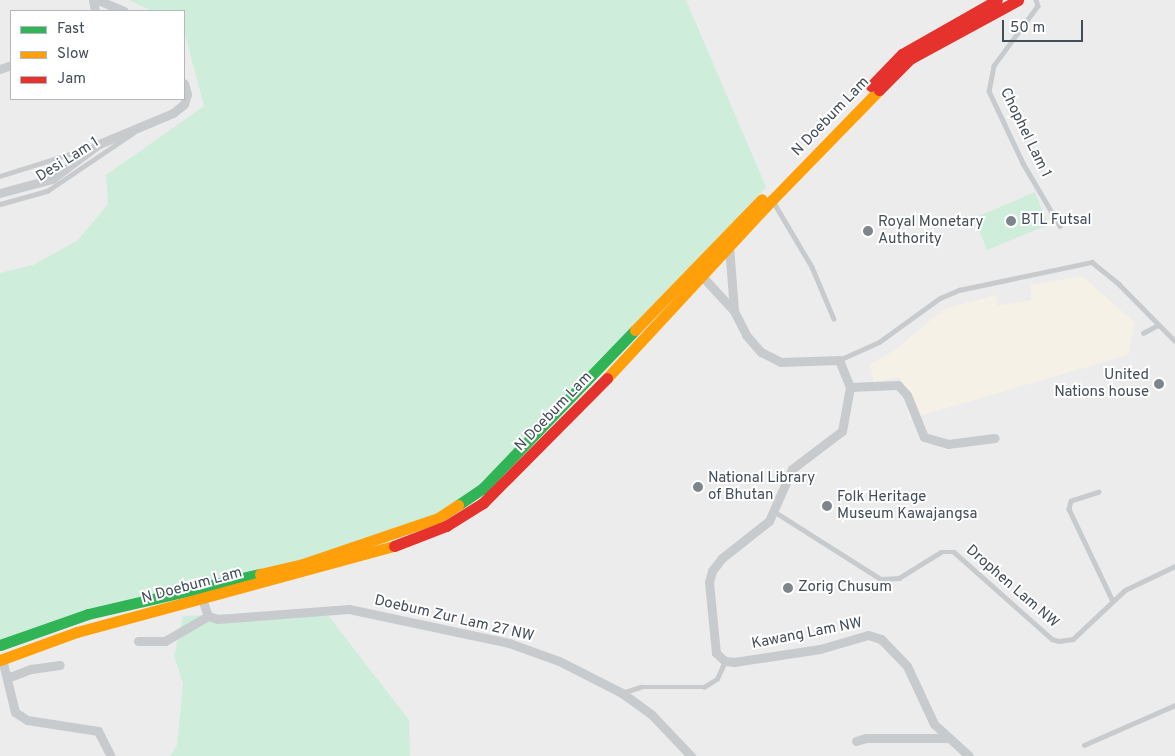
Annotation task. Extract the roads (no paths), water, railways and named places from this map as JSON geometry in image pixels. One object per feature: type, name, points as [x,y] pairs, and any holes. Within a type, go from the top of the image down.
[{"type":"main road","name":"N Doebum Lam","points":[[0,645],[88,614],[200,593],[403,544],[446,526],[483,502],[527,462],[700,273],[726,242],[902,54],[997,0]]},
{"type":"main road","name":"N Doebum Lam","points":[[726,242],[772,200],[910,59],[1018,0]]},
{"type":"main road","name":"N Doebum Lam","points":[[1,660],[43,642],[200,593]]},
{"type":"street","points":[[98,0],[122,10]]},
{"type":"street","points":[[0,193],[52,179],[100,144],[173,114],[184,104],[187,94],[185,87]]},
{"type":"street","points":[[726,242],[734,310]]},
{"type":"street","points":[[700,273],[734,310],[746,335],[761,352],[781,362],[840,360],[850,387],[842,431],[792,470],[775,512],[763,526],[722,558],[710,577],[715,648],[725,661]]},
{"type":"street","points":[[850,387],[898,384],[907,395],[924,437],[948,444],[995,438]]},
{"type":"street","points":[[138,641],[165,641],[208,616],[200,593]]},
{"type":"street","name":"Doebum Zur Lam 27 NW","points":[[208,616],[218,618],[349,609],[509,643],[559,661],[622,693],[652,715],[691,756]]},
{"type":"street","name":"Kawang Lam NW","points":[[725,661],[734,662],[820,649],[874,636],[889,644],[907,666],[934,724],[968,756]]},
{"type":"street","points":[[1,660],[15,712],[27,720],[98,730],[111,756]]},
{"type":"street","points":[[7,678],[31,669],[60,665]]},
{"type":"street","points":[[856,741],[866,738],[949,738]]},
{"type":"lane","name":"Chophel Lam 1","points":[[1036,0],[1038,6],[994,66],[989,90],[1030,175],[1060,226]]},
{"type":"lane","name":"Desi Lam 1","points":[[0,204],[46,191],[144,126]]},
{"type":"lane","points":[[0,176],[100,144]]},
{"type":"lane","points":[[772,200],[812,267],[834,319]]},
{"type":"lane","points":[[840,360],[892,335],[946,296],[1075,264],[1092,262],[1104,270],[1175,341]]},
{"type":"lane","points":[[1143,332],[1158,324]]},
{"type":"lane","points":[[1099,492],[1071,501],[1069,509],[1112,599]]},
{"type":"lane","name":"Drophen Lam NW","points":[[775,512],[881,579],[899,578],[941,552],[954,552],[1052,639],[1059,641],[1073,638],[1112,599],[1175,566]]},
{"type":"lane","points":[[622,693],[641,687],[704,687],[717,679],[725,661]]},
{"type":"lane","points":[[1084,746],[1175,705]]},
{"type":"place","name":"BTL Futsal","points":[[1011,221]]},
{"type":"place","name":"Royal Monetary Authority","points":[[868,231]]},
{"type":"place","name":"United Nations house","points":[[1159,384]]},
{"type":"place","name":"National Library of Bhutan","points":[[698,487]]},
{"type":"place","name":"Folk Heritage Museum Kawajangsa","points":[[827,506]]},
{"type":"place","name":"Zorig Chusum","points":[[788,588]]}]
